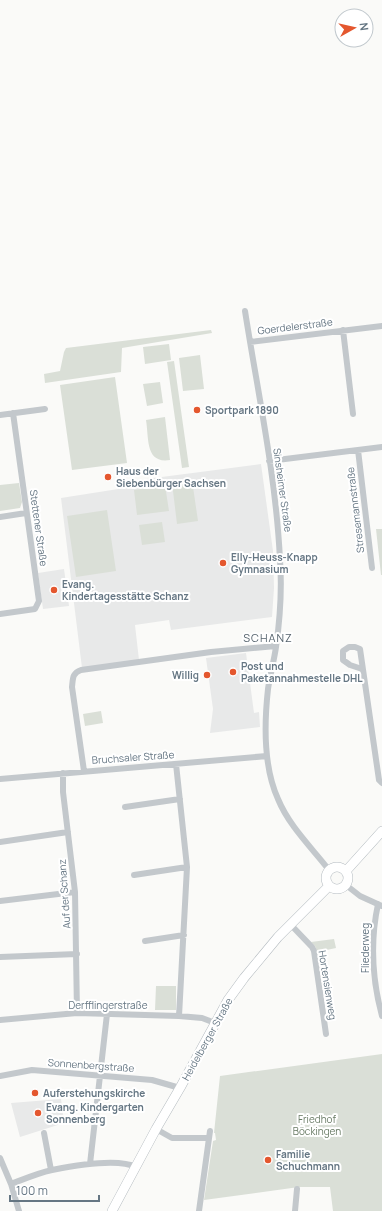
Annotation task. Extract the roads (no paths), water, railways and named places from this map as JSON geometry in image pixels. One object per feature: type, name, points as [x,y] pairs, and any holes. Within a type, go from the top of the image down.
[{"type":"main road","points":[[346,871],[382,831]]},
{"type":"main road","points":[[335,867],[341,867],[346,871],[349,875],[349,881],[346,885],[338,890],[329,886],[326,881],[326,875],[329,870],[335,867]]},
{"type":"main road","name":"Heidelberger Straße","points":[[112,1211],[228,1000],[274,942],[329,886]]},
{"type":"street","name":"Sinsheimer Straße","points":[[245,311],[277,515],[280,562],[281,586],[276,646],[268,690],[266,723],[267,756],[274,787],[283,809],[301,836],[329,870]]},
{"type":"street","name":"Goerdelerstraße","points":[[250,342],[382,326]]},
{"type":"street","name":"Goerdelerstraße","points":[[343,330],[353,414]]},
{"type":"street","points":[[0,415],[45,409]]},
{"type":"street","name":"Stettener Straße","points":[[0,614],[34,608],[39,601],[13,413]]},
{"type":"street","points":[[269,461],[382,447]]},
{"type":"street","name":"Stresemannstraße","points":[[358,450],[372,568]]},
{"type":"street","points":[[0,517],[26,513]]},
{"type":"street","points":[[84,771],[72,687],[73,676],[76,672],[81,670],[226,650],[276,646]]},
{"type":"street","points":[[362,669],[379,780],[382,783]]},
{"type":"street","name":"Bruchsaler Straße","points":[[0,779],[267,756]]},
{"type":"street","points":[[176,764],[187,867],[179,1016]]},
{"type":"street","name":"Auf der Schanz","points":[[63,773],[75,892],[77,1013]]},
{"type":"street","points":[[125,807],[180,799]]},
{"type":"street","points":[[0,842],[68,832]]},
{"type":"street","points":[[134,875],[187,867]]},
{"type":"street","points":[[346,885],[360,896],[380,905]]},
{"type":"street","points":[[0,901],[75,892]]},
{"type":"street","name":"Fliederweg","points":[[380,905],[374,922],[373,957],[376,985],[382,1016]]},
{"type":"street","name":"Hortensienweg","points":[[291,925],[314,951],[326,1034]]},
{"type":"street","points":[[145,941],[184,935]]},
{"type":"street","points":[[0,957],[77,954]]},
{"type":"street","name":"Derfflingerstraße","points":[[0,1020],[77,1013],[179,1016],[202,1018],[215,1023]]},
{"type":"street","points":[[90,1164],[107,1014]]},
{"type":"street","name":"Sonnenbergstraße","points":[[0,1076],[32,1070],[152,1080],[180,1088]]},
{"type":"street","points":[[156,1129],[172,1138],[209,1138]]},
{"type":"street","points":[[199,1211],[210,1131]]},
{"type":"street","points":[[44,1133],[51,1170]]},
{"type":"street","points":[[0,1158],[11,1184],[19,1211]]},
{"type":"street","points":[[11,1184],[51,1170],[90,1164],[131,1164],[136,1167]]},
{"type":"street","points":[[296,1211],[297,1189]]},
{"type":"place","name":"Sportpark 1890","points":[[197,410]]},
{"type":"place","name":"Haus der Siebenbürger Sachsen","points":[[108,477]]},
{"type":"place","name":"Elly-Heuss-Knapp Gymnasium","points":[[223,563]]},
{"type":"place","name":"Evang. Kindertagesstätte Schanz","points":[[54,590]]},
{"type":"place","name":"Post und Paketannahmestelle DHL","points":[[233,672]]},
{"type":"place","name":"Willig","points":[[207,675]]},
{"type":"place","name":"Auferstehungskirche","points":[[35,1093]]},
{"type":"place","name":"Evang. Kindergarten Sonnenberg","points":[[38,1113]]},
{"type":"place","name":"Familie Schuchmann","points":[[268,1160]]},
{"type":"district","name":"SCHANZ","points":[[268,637]]},
{"type":"park label","name":"Friedhof Böckingen","points":[[317,1124]]}]
